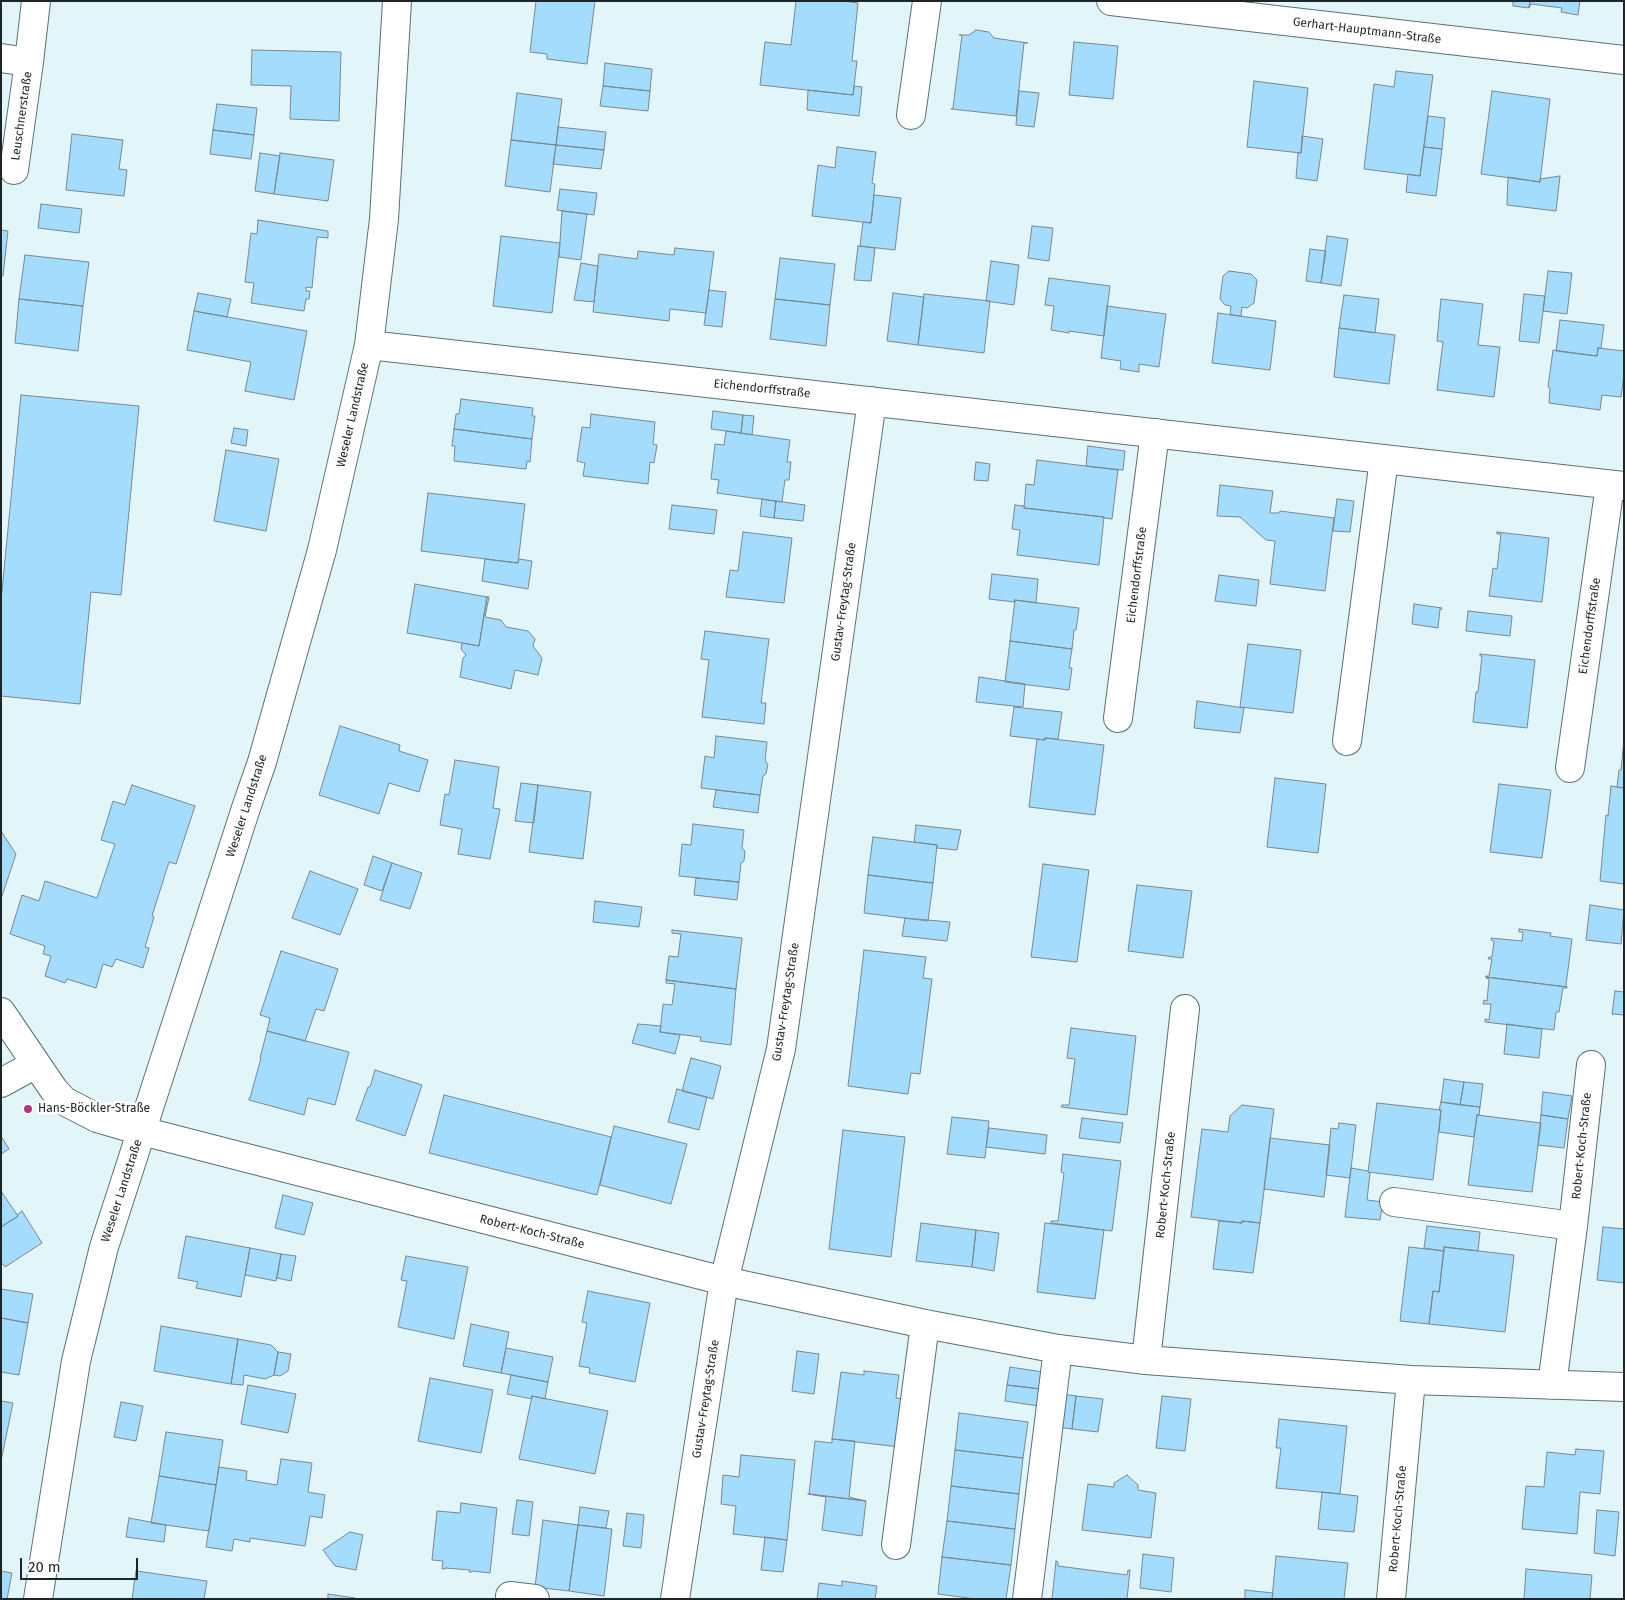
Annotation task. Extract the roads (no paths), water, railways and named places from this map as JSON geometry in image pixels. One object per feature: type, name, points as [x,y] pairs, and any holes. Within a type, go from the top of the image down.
[{"type":"street","name":"Leuschnerstraße","points":[[14,170],[36,1]]},
{"type":"street","name":"Weseler Landstraße","points":[[38,1599],[76,1360],[104,1247],[265,752],[322,550],[369,345],[384,218],[397,1]]},
{"type":"street","points":[[911,115],[928,1]]},
{"type":"street","name":"Gerhart-Hauptmann-Straße","points":[[1111,1],[1624,60]]},
{"type":"street","name":"Leuschnerstraße","points":[[1,58],[29,62]]},
{"type":"street","name":"Eichendorffstraße","points":[[369,345],[1617,485],[1570,768]]},
{"type":"street","name":"Gustav-Freytag-Straße","points":[[675,1599],[724,1282],[781,1049],[872,401]]},
{"type":"street","name":"Eichendorffstraße","points":[[1118,718],[1155,433]]},
{"type":"street","points":[[1347,742],[1384,459]]},
{"type":"street","name":"Robert-Koch-Straße","points":[[1146,1360],[1185,1009]]},
{"type":"street","name":"Robert-Koch-Straße","points":[[1,1012],[54,1090],[64,1101],[97,1118],[724,1282],[925,1324],[1058,1349],[1146,1360],[1411,1380],[1624,1387]]},
{"type":"street","points":[[1,1083],[36,1064]]},
{"type":"street","name":"Robert-Koch-Straße","points":[[1552,1385],[1573,1226],[1591,1066]]},
{"type":"street","points":[[1394,1202],[1573,1226]]},
{"type":"street","points":[[896,1545],[925,1324]]},
{"type":"street","points":[[1027,1599],[1058,1349]]},
{"type":"street","name":"Robert-Koch-Straße","points":[[1391,1599],[1411,1380]]},
{"type":"place","name":"Hans-Böckler-Straße","points":[[28,1109]]}]
